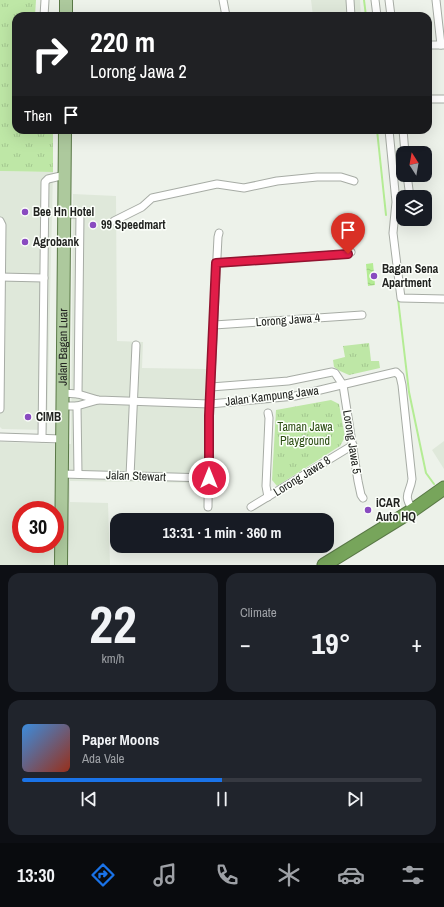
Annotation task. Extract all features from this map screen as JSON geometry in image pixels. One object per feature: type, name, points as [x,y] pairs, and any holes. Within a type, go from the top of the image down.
[{"type":"highway","points":[[324,565],[413,510],[444,488]]},
{"type":"highway","points":[[413,510],[444,495]]},
{"type":"main road","points":[[66,0],[66,12]]},
{"type":"main road","name":"Jalan Bagan Luar","points":[[61,565],[65,134]]},
{"type":"street","points":[[44,12],[45,0]]},
{"type":"street","points":[[224,0],[226,12]]},
{"type":"street","points":[[350,0],[351,12]]},
{"type":"street","points":[[375,0],[376,12]]},
{"type":"street","points":[[389,0],[390,12]]},
{"type":"street","points":[[436,0],[442,45]]},
{"type":"street","points":[[432,99],[444,99]]},
{"type":"street","points":[[390,134],[398,190]]},
{"type":"street","points":[[403,134],[404,146]]},
{"type":"street","points":[[42,438],[45,182],[48,179],[65,175]]},
{"type":"street","points":[[114,221],[142,207],[152,198],[216,184],[244,188],[317,177],[341,177],[354,181]]},
{"type":"street","points":[[64,214],[80,214],[78,394]]},
{"type":"street","points":[[396,219],[393,233],[401,298],[444,299]]},
{"type":"street","points":[[0,221],[2,225],[0,409]]},
{"type":"street","points":[[208,507],[210,404],[216,263],[219,233]]},
{"type":"street","points":[[216,263],[348,254],[351,252]]},
{"type":"street","points":[[1,277],[44,278]]},
{"type":"street","name":"Lorong Jawa 4","points":[[214,325],[362,315]]},
{"type":"street","points":[[130,476],[136,345]]},
{"type":"street","points":[[211,387],[288,381],[332,372],[335,373],[343,385]]},
{"type":"street","name":"Jalan Kampung Jawa","points":[[63,393],[78,394],[98,400],[210,404],[295,396],[396,372],[400,376],[402,385],[412,479],[412,484],[408,490],[407,496],[408,504],[413,510]]},
{"type":"street","name":"Lorong Jawa 5","points":[[343,385],[361,495],[363,498]]},
{"type":"street","name":"Jalan Kampung Jawa","points":[[62,406],[77,406],[98,400]]},
{"type":"street","points":[[77,406],[78,474]]},
{"type":"street","points":[[268,413],[266,486],[268,497]]},
{"type":"street","points":[[0,437],[62,439]]},
{"type":"street","name":"Lorong Jawa 8","points":[[251,507],[353,445]]},
{"type":"street","name":"Jalan Stewart","points":[[62,474],[209,478]]},
{"type":"shaded area","points":[[311,0],[360,0],[361,12],[312,12]]},
{"type":"shaded area","points":[[0,171],[53,172],[47,430],[2,429],[0,427]]},
{"type":"shaded area","points":[[73,194],[116,196],[117,341],[143,342],[142,368],[206,369],[205,483],[70,481],[70,502],[108,503],[110,565],[0,565],[0,442],[71,444]]},
{"type":"shaded area","points":[[444,441],[444,469],[432,450]]},
{"type":"green space","points":[[0,0],[36,0],[35,12],[12,12],[12,134],[53,134],[53,172],[0,171]]},
{"type":"green space","points":[[369,343],[371,361],[379,361],[380,368],[349,375],[334,367],[333,360],[345,357],[343,346]]},
{"type":"green space","name":"Taman Jawa Playground","points":[[331,400],[339,404],[345,437],[340,446],[277,486],[272,480],[276,410]]},
{"type":"water","points":[[373,263],[375,285],[368,286],[366,264]]},
{"type":"waterway","points":[[364,0],[366,12]]},
{"type":"waterway","points":[[377,134],[386,215]]},
{"type":"waterway","points":[[398,299],[409,392],[426,473],[434,484]]},
{"type":"place","name":"Bee Hn Hotel","points":[[25,212]]},
{"type":"place","name":"99 Speedmart","points":[[93,225]]},
{"type":"place","name":"Agrobank","points":[[25,242]]},
{"type":"place","name":"Bagan Sena Apartment","points":[[374,276]]},
{"type":"place","name":"CIMB","points":[[28,417]]},
{"type":"place","name":"iCAR Auto HQ","points":[[368,510]]},
{"type":"route","points":[[209,478],[209,416],[216,263],[348,254]]}]
